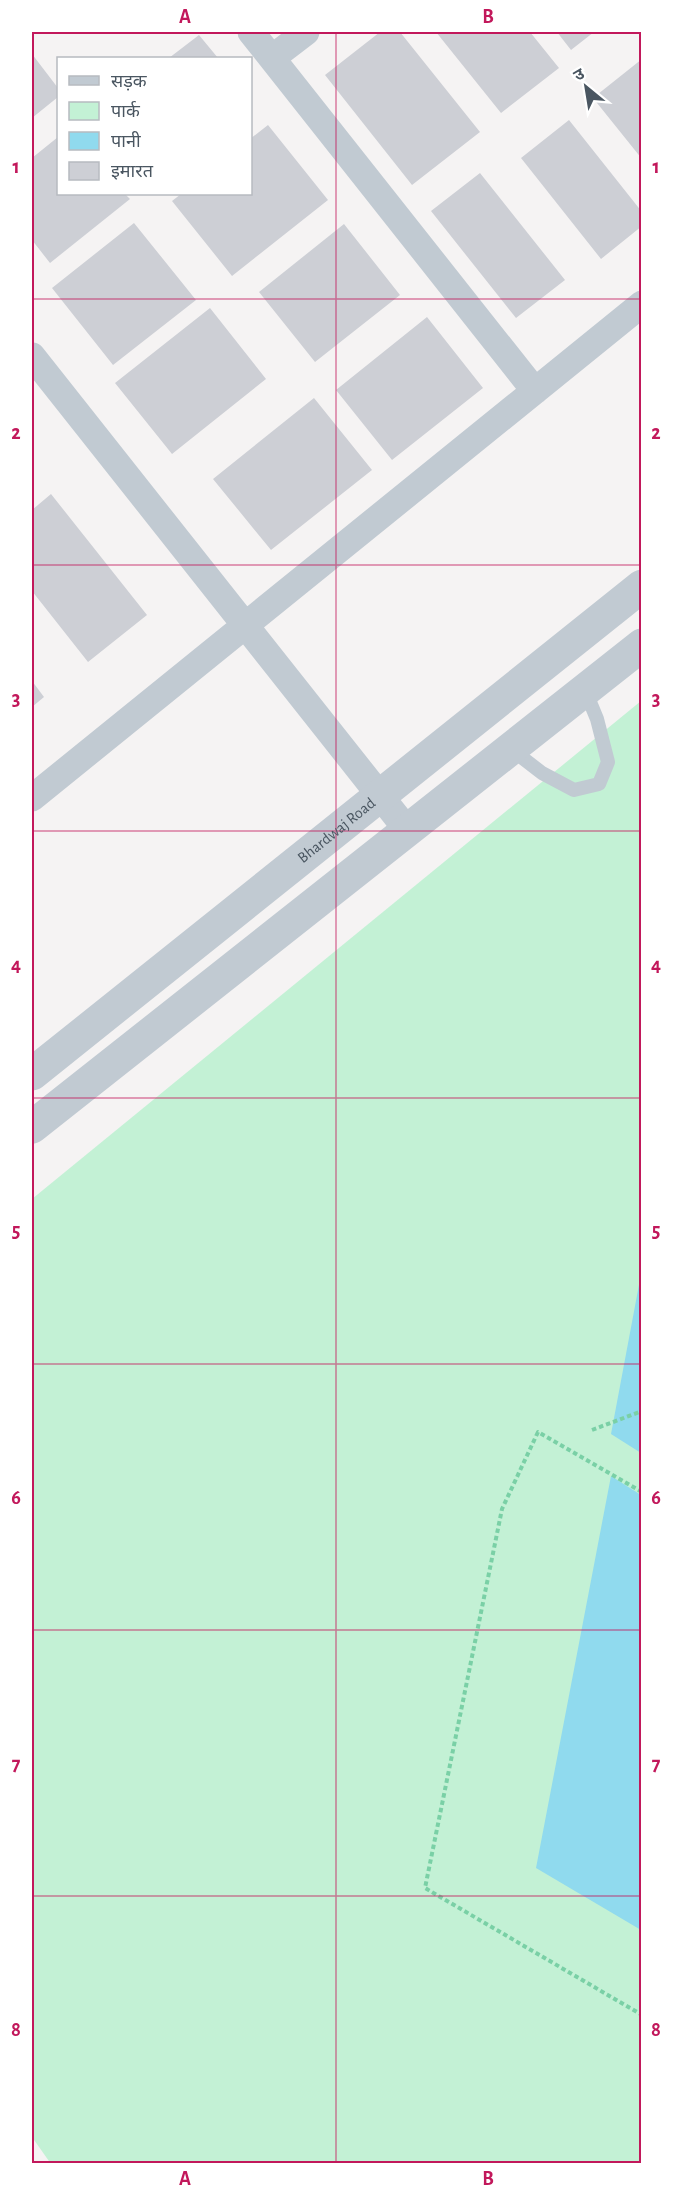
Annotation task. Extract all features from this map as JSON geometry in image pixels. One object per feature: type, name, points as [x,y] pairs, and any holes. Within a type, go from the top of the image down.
[{"type":"street","points":[[251,32],[535,391]]},
{"type":"street","points":[[272,58],[306,32]]},
{"type":"street","points":[[32,798],[642,304]]},
{"type":"street","points":[[32,356],[408,831]]},
{"type":"street","name":"Bhardwaj Road","points":[[32,1074],[642,586]]},
{"type":"street","points":[[32,1127],[642,645]]},
{"type":"lane","points":[[511,749],[542,773],[574,790],[599,784],[609,762],[597,719],[585,690]]},
{"type":"path","points":[[592,1430],[642,1411]]},
{"type":"path","points":[[642,1492],[538,1432],[502,1509],[425,1888],[642,2015]]},
{"type":"green space","points":[[641,701],[641,2163],[51,2164],[32,2137],[32,1199]]},
{"type":"water","points":[[641,1274],[641,1453],[611,1434]]},
{"type":"water","points":[[611,1476],[641,1495],[641,1930],[536,1868]]},
{"type":"building","points":[[380,32],[400,32],[480,132],[412,185],[325,75]]},
{"type":"building","points":[[436,32],[530,32],[559,68],[501,113]]},
{"type":"building","points":[[557,32],[594,32],[571,50]]},
{"type":"building","points":[[199,35],[217,57],[170,57]]},
{"type":"building","points":[[32,54],[57,87],[57,98],[32,118]]},
{"type":"building","points":[[642,59],[642,159],[593,98]]},
{"type":"building","points":[[569,120],[642,212],[642,226],[601,259],[521,158]]},
{"type":"building","points":[[268,125],[328,200],[232,276],[172,201],[180,195],[252,195],[252,137]]},
{"type":"building","points":[[57,138],[57,195],[126,195],[130,199],[50,263],[32,240],[32,158]]},
{"type":"building","points":[[480,173],[565,280],[516,318],[431,211]]},
{"type":"building","points":[[134,223],[196,300],[113,365],[52,288]]},
{"type":"building","points":[[344,224],[400,295],[315,362],[259,292]]},
{"type":"building","points":[[210,308],[266,379],[172,454],[115,383]]},
{"type":"building","points":[[427,317],[483,388],[392,460],[336,390]]},
{"type":"building","points":[[314,398],[372,470],[271,550],[213,479]]},
{"type":"building","points":[[51,494],[147,615],[88,662],[32,591],[32,510]]},
{"type":"building","points":[[32,681],[44,697],[32,707]]}]
